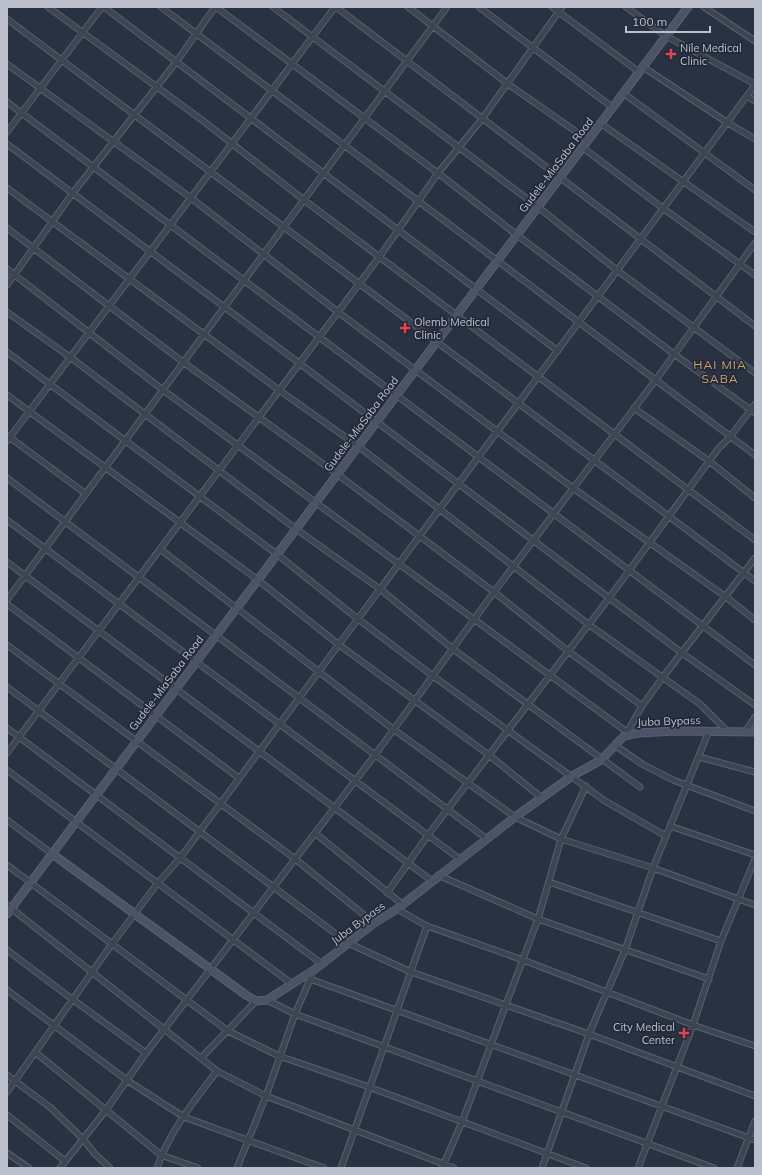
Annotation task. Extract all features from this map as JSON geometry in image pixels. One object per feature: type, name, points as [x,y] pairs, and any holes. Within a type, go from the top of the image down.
[{"type":"main road","name":"Gudele-MiaSaba Road","points":[[51,853],[278,555],[316,502],[688,7]]},
{"type":"main road","name":"Juba Bypass","points":[[256,1001],[267,1000],[314,970],[374,923],[461,860],[515,817],[572,776],[601,760],[626,734],[709,731],[755,732]]},
{"type":"main road","points":[[8,909],[51,853],[256,1001]]},
{"type":"street","points":[[48,7],[156,88],[202,120],[304,200],[457,314],[538,378],[755,540]]},
{"type":"street","points":[[7,132],[103,7],[252,117],[398,231],[477,288],[558,352]]},
{"type":"street","points":[[161,7],[345,145],[417,202],[755,455]]},
{"type":"street","points":[[7,285],[72,194],[156,88],[216,7],[438,172],[598,297],[753,411]]},
{"type":"street","points":[[273,7],[538,207],[618,271],[755,372]]},
{"type":"street","points":[[86,494],[8,438],[30,411],[335,7],[755,326]]},
{"type":"street","points":[[408,7],[508,84],[588,140]]},
{"type":"street","points":[[7,600],[447,7]]},
{"type":"street","points":[[479,7],[612,107]]},
{"type":"street","points":[[552,7],[641,69],[755,139]]},
{"type":"street","points":[[7,753],[338,312],[358,283],[380,256],[438,172],[482,119],[562,7]]},
{"type":"street","points":[[7,1092],[112,944],[157,884],[180,858],[338,644],[459,484],[478,456],[579,324],[755,85],[666,36],[626,7]]},
{"type":"street","points":[[704,7],[755,41]]},
{"type":"street","points":[[7,19],[437,341],[518,404],[755,580]]},
{"type":"street","points":[[7,64],[191,198],[338,312],[573,488],[726,596],[755,620]]},
{"type":"street","points":[[624,93],[755,190]]},
{"type":"street","points":[[747,96],[755,101]]},
{"type":"street","points":[[7,102],[755,665]]},
{"type":"street","points":[[600,124],[684,181],[755,232]]},
{"type":"street","points":[[7,144],[377,421],[682,653],[755,705]]},
{"type":"street","points":[[582,147],[755,275]]},
{"type":"street","points":[[7,188],[205,333],[279,390],[358,446],[588,624],[700,704],[728,732]]},
{"type":"street","points":[[7,228],[258,418],[337,474],[420,536],[568,651],[642,706]]},
{"type":"street","points":[[60,1168],[128,1081],[146,1052],[165,1029],[272,886],[375,755],[494,592],[717,298],[755,243]]},
{"type":"street","points":[[7,269],[88,333],[237,446],[400,563],[626,734],[642,706],[663,677],[704,626],[755,558]]},
{"type":"street","points":[[7,312],[70,357],[144,415],[296,529],[380,589],[453,649],[601,760],[640,787]]},
{"type":"street","points":[[7,352],[125,442],[278,555],[358,619],[433,676],[605,801],[666,836]]},
{"type":"street","points":[[7,395],[258,580],[338,644],[489,755],[542,798]]},
{"type":"street","points":[[387,893],[428,835],[609,598],[710,461],[753,411],[755,404]]},
{"type":"street","points":[[634,408],[710,461],[755,498]]},
{"type":"street","points":[[7,478],[487,839]]},
{"type":"street","points":[[7,520],[461,860]]},
{"type":"street","points":[[160,549],[393,730],[515,817],[561,839],[653,868],[755,905]]},
{"type":"street","points":[[7,562],[432,881]]},
{"type":"street","points":[[7,604],[239,778]]},
{"type":"street","points":[[7,645],[294,858],[374,923]]},
{"type":"street","points":[[7,687],[348,943],[411,972],[589,1034],[755,1096]]},
{"type":"street","points":[[746,731],[755,717]]},
{"type":"street","points":[[7,728],[322,964]]},
{"type":"street","points":[[542,1168],[589,1034],[625,950],[653,868],[709,731]]},
{"type":"street","points":[[616,746],[642,764],[687,786],[755,811]]},
{"type":"street","points":[[699,757],[755,772]]},
{"type":"street","points":[[7,770],[75,823],[292,984]]},
{"type":"street","points":[[443,1166],[462,1122],[538,919],[561,839],[586,786]]},
{"type":"street","points":[[7,820],[51,853]]},
{"type":"street","points":[[670,826],[755,855]]},
{"type":"street","points":[[315,833],[387,893],[399,906],[428,926],[607,991],[693,1025],[755,1046]]},
{"type":"street","points":[[638,1168],[678,1067],[721,941],[755,859]]},
{"type":"street","points":[[7,865],[29,883],[228,1030],[279,1056],[586,1168]]},
{"type":"street","points":[[438,876],[538,919],[708,979]]},
{"type":"street","points":[[549,882],[721,941]]},
{"type":"street","points":[[8,909],[92,972],[218,1071],[266,1096],[443,1166],[454,1168]]},
{"type":"street","points":[[341,1168],[383,1047],[428,926]]},
{"type":"street","points":[[7,950],[146,1052]]},
{"type":"street","points":[[237,1168],[266,1096],[295,1014],[314,970]]},
{"type":"street","points":[[310,979],[755,1140]]},
{"type":"street","points":[[7,990],[128,1081],[184,1117],[324,1168]]},
{"type":"street","points":[[267,1000],[295,1014],[714,1168]]},
{"type":"street","points":[[201,1058],[256,1001]]},
{"type":"street","points":[[35,1052],[161,1155],[198,1168]]},
{"type":"street","points":[[157,1168],[161,1155],[184,1117],[218,1071]]},
{"type":"street","points":[[7,1075],[51,1108],[84,1139],[95,1154],[110,1168]]},
{"type":"street","points":[[7,1115],[65,1161]]},
{"type":"street","points":[[737,1168],[755,1121]]},
{"type":"street","points":[[7,1153],[29,1168]]},
{"type":"place","name":"Nile Medical Clinic","points":[[671,54]]},
{"type":"place","name":"Olemb Medical Clinic","points":[[405,328]]},
{"type":"place","name":"City Medical Center","points":[[684,1033]]},
{"type":"district","name":"HAI MIA SABA","points":[[720,371]]}]
